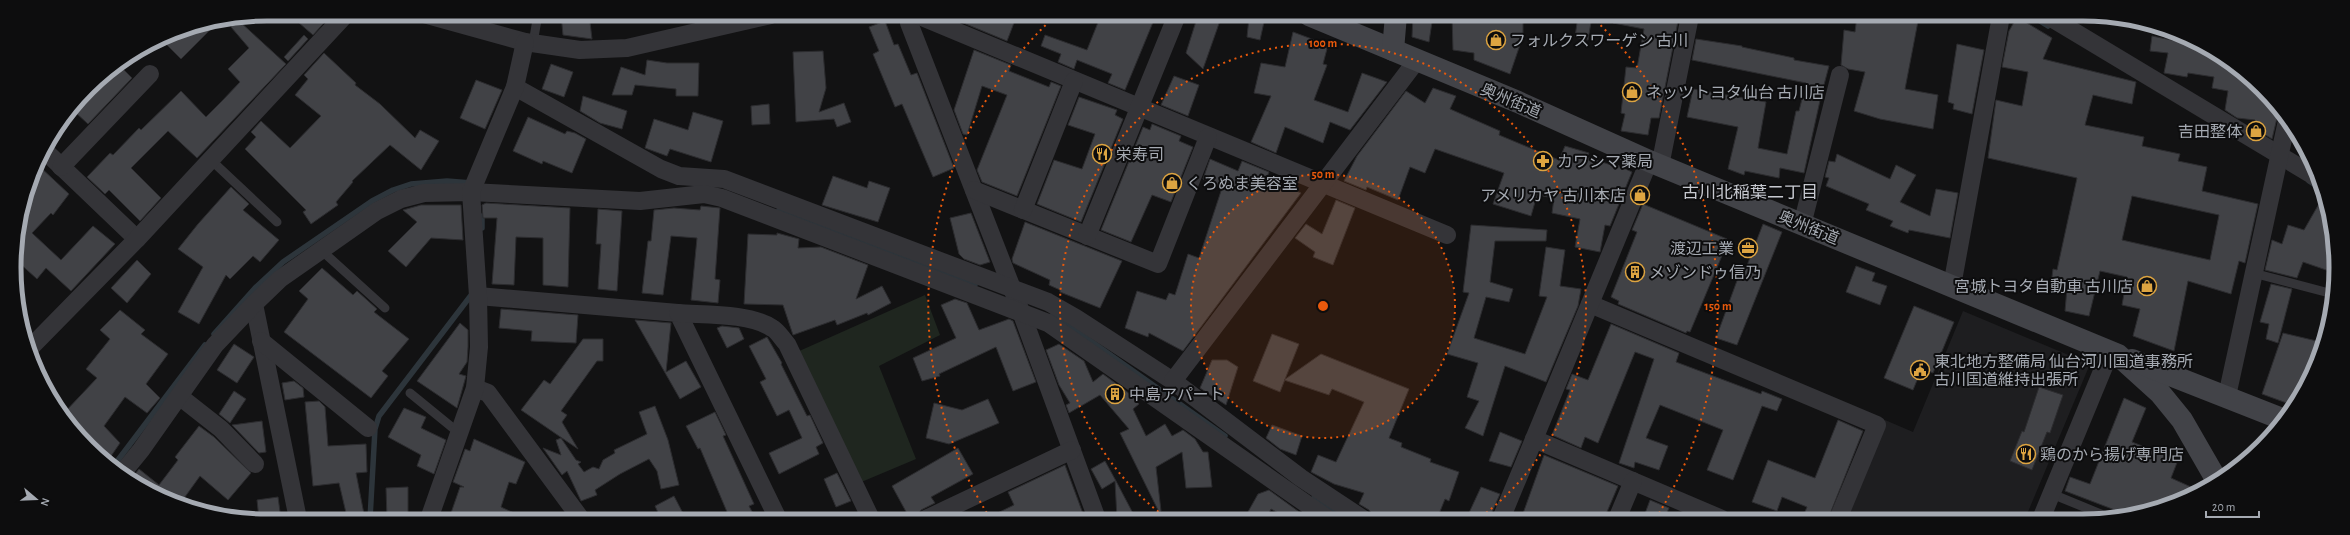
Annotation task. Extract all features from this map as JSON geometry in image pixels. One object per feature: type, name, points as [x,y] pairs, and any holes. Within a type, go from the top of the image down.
[{"type":"street","points":[[33,345],[137,239],[340,21]]},
{"type":"street","points":[[450,21],[529,42],[580,50],[627,48],[745,21]]},
{"type":"street","points":[[909,21],[1017,301],[1095,514]]},
{"type":"street","points":[[931,21],[1447,235]]},
{"type":"street","points":[[1087,236],[1175,21]]},
{"type":"street","name":"奥州街道","points":[[1323,21],[1417,60],[1654,164],[2114,353],[2160,393],[2182,420],[2214,475]]},
{"type":"street","points":[[1393,50],[1395,21]]},
{"type":"street","points":[[1504,514],[1590,304],[1654,164],[1689,21]]},
{"type":"street","points":[[1952,286],[2000,21]]},
{"type":"street","points":[[2056,21],[2310,174]]},
{"type":"street","points":[[431,514],[475,388],[479,347],[473,186],[515,87],[529,42]]},
{"type":"street","points":[[1174,381],[1417,60]]},
{"type":"street","points":[[61,167],[150,74]]},
{"type":"street","points":[[1802,225],[1840,75]]},
{"type":"street","points":[[1022,210],[1074,81]]},
{"type":"street","points":[[515,87],[661,169],[679,176],[724,179],[1017,301],[1321,514]]},
{"type":"street","points":[[2227,396],[2252,273],[2285,129]]},
{"type":"street","points":[[974,190],[1158,264],[1208,137]]},
{"type":"street","points":[[48,154],[137,239]]},
{"type":"street","points":[[126,469],[215,345],[254,304],[280,279],[377,211],[401,199],[424,193],[473,186],[640,201],[704,194],[722,198],[1017,301],[1048,302],[1076,318],[1174,381],[1301,478],[1355,514]]},
{"type":"street","points":[[478,296],[745,318],[762,322],[773,328],[787,344],[869,514]]},
{"type":"street","points":[[254,304],[297,514]]},
{"type":"street","points":[[1590,304],[1877,424],[1840,514]]},
{"type":"street","points":[[678,313],[776,514]]},
{"type":"street","points":[[261,341],[368,428]]},
{"type":"street","points":[[2043,514],[2114,353],[2227,396],[2278,417]]},
{"type":"street","points":[[2182,420],[2188,406],[2202,387]]},
{"type":"street","points":[[475,388],[488,394],[577,514]]},
{"type":"street","points":[[179,396],[221,429],[255,464]]},
{"type":"street","points":[[1534,439],[1710,514]]},
{"type":"street","points":[[937,514],[1072,450]]},
{"type":"street","points":[[1619,514],[1633,481]]},
{"type":"lane","points":[[529,42],[536,21]]},
{"type":"lane","points":[[211,160],[278,222]]},
{"type":"lane","points":[[321,250],[385,308]]},
{"type":"lane","points":[[2252,273],[2327,293]]},
{"type":"lane","points":[[410,394],[459,433]]},
{"type":"lane","points":[[2052,494],[2098,513]]},
{"type":"shaded area","points":[[925,295],[940,335],[879,366],[916,459],[859,483],[797,352]]},
{"type":"shaded area","points":[[1963,311],[2090,364],[2027,514],[1845,514],[1885,420],[1913,432]]},
{"type":"building","points":[[299,21],[326,21],[313,35],[298,22]]},
{"type":"building","points":[[562,21],[590,21],[592,39],[563,35]]},
{"type":"building","points":[[885,21],[894,45],[898,44],[911,75],[917,73],[954,168],[933,177],[902,104],[895,107],[873,54],[879,51],[869,27]]},
{"type":"building","points":[[959,21],[1015,21],[1007,41]]},
{"type":"building","points":[[1099,21],[1154,21],[1125,90],[1108,83],[1112,74],[1077,60],[1074,69],[1058,62],[1061,54],[1041,46],[1045,35],[1087,50]]},
{"type":"building","points":[[1196,21],[1220,21],[1203,69],[1186,53]]},
{"type":"building","points":[[1249,21],[1264,22],[1260,40],[1247,37]]},
{"type":"building","points":[[1413,21],[1432,21],[1429,42],[1412,37]]},
{"type":"building","points":[[1452,21],[1523,21],[1523,36],[1510,74],[1474,60],[1474,53],[1453,50]]},
{"type":"building","points":[[1577,21],[1591,21],[1588,40],[1575,37]]},
{"type":"building","points":[[1613,21],[1678,21],[1659,118],[1651,118],[1648,135],[1621,131],[1625,114],[1621,113],[1626,67],[1637,68],[1644,29],[1613,23]]},
{"type":"building","points":[[1856,21],[1918,21],[1905,89],[1938,95],[1933,129],[1880,119],[1854,111],[1865,72],[1848,69],[1841,65],[1844,30],[1855,32]]},
{"type":"building","points":[[2015,21],[2024,21],[2052,38],[2043,59],[2136,82],[2132,104],[2093,95],[2085,125],[2144,137],[2142,146],[2180,154],[2178,161],[2207,167],[2202,191],[2258,204],[2245,263],[2239,261],[2231,294],[2188,281],[2174,351],[2133,336],[2140,309],[2122,305],[2127,277],[2100,271],[2089,316],[2065,311],[2067,288],[2051,285],[2053,269],[2057,270],[2077,178],[1988,158],[1996,100],[2022,106],[2028,72],[2002,67],[2009,31]],"holes":[[[2132,196],[2219,215],[2210,260],[2122,240]]]},
{"type":"building","points":[[235,23],[241,23],[286,64],[197,158],[168,131],[131,168],[161,198],[140,221],[109,190],[105,194],[87,177],[110,153],[113,155],[139,128],[141,130],[181,91],[206,117],[221,102],[240,82],[228,69],[249,48],[231,27]]},
{"type":"building","points":[[213,27],[181,59],[165,43],[188,34]]},
{"type":"building","points":[[1293,32],[1328,45],[1323,64],[1327,65],[1314,100],[1348,112],[1362,73],[1387,82],[1350,130],[1330,122],[1323,143],[1285,127],[1276,153],[1251,142],[1271,96],[1254,93],[1261,63],[1285,67]]},
{"type":"building","points":[[304,35],[308,39],[288,61],[284,57]]},
{"type":"building","points":[[2152,36],[2183,42],[2206,54],[2233,72],[2257,93],[2278,117],[2272,139],[2256,129],[2255,120],[2237,118],[2225,110],[2228,91],[2212,88],[2214,77],[2188,73],[2187,77],[2164,73],[2168,53],[2150,51]]},
{"type":"building","points":[[1696,39],[1742,46],[1794,58],[1794,60],[1829,66],[1804,173],[1780,168],[1779,178],[1745,171],[1744,175],[1728,169],[1738,127],[1687,117],[1693,89],[1766,102],[1758,148],[1787,154],[1796,111],[1799,111],[1806,83],[1692,60]]},
{"type":"building","points":[[1957,44],[1984,50],[1972,114],[1953,109],[1954,104],[1948,102]]},
{"type":"building","points":[[974,50],[1011,65],[1009,71],[1049,87],[1051,82],[1061,86],[1017,196],[982,182],[977,170],[1007,95],[982,86],[967,135],[963,134],[954,110]]},
{"type":"building","points":[[823,51],[826,88],[819,112],[844,103],[851,122],[837,127],[834,119],[796,122],[793,52]]},
{"type":"building","points":[[324,53],[356,83],[355,85],[380,104],[415,138],[420,130],[439,141],[421,170],[390,145],[352,181],[353,182],[336,202],[338,205],[311,224],[303,212],[306,210],[245,149],[256,137],[251,132],[261,121],[290,148],[321,116],[295,95],[308,79],[304,75]]},
{"type":"building","points":[[647,60],[667,63],[699,63],[698,96],[676,96],[676,89],[635,85],[632,95],[612,95],[621,67],[645,75]]},
{"type":"building","points":[[551,64],[573,72],[564,97],[542,89]]},
{"type":"building","points":[[122,68],[132,78],[88,124],[76,113],[93,93]]},
{"type":"building","points":[[1174,76],[1199,85],[1188,116],[1161,105]]},
{"type":"building","points":[[476,80],[502,90],[485,129],[460,118]]},
{"type":"building","points":[[1433,88],[1456,96],[1450,109],[1500,131],[1499,135],[1559,160],[1565,146],[1589,153],[1587,157],[1614,166],[1615,164],[1632,172],[1610,226],[1605,225],[1600,252],[1575,247],[1580,219],[1552,213],[1554,198],[1537,195],[1531,216],[1493,204],[1504,173],[1435,149],[1425,173],[1410,167],[1398,200],[1367,187],[1366,190],[1344,181],[1357,156],[1406,91],[1425,103]]},
{"type":"building","points":[[583,96],[627,111],[622,129],[600,123],[580,111]]},
{"type":"building","points":[[1079,97],[1117,110],[1115,115],[1123,119],[1081,222],[1037,204],[1054,160],[1082,169],[1095,134],[1068,125]]},
{"type":"building","points":[[769,104],[770,124],[752,125],[751,106]]},
{"type":"building","points":[[693,112],[723,121],[711,162],[670,149],[667,156],[645,148],[654,119],[688,130]]},
{"type":"building","points":[[528,117],[565,134],[567,131],[575,133],[586,139],[572,173],[543,161],[542,164],[513,151]]},
{"type":"building","points":[[1152,124],[1181,136],[1179,141],[1193,147],[1171,202],[1152,195],[1131,242],[1101,230],[1143,127],[1150,130]]},
{"type":"building","points":[[1837,154],[1890,179],[1896,165],[1916,175],[1900,202],[1930,216],[1936,189],[1958,193],[1950,238],[1909,230],[1908,233],[1890,226],[1893,221],[1866,210],[1869,204],[1826,186],[1829,178],[1825,177],[1829,161],[1835,162]]},
{"type":"building","points":[[1210,159],[1238,171],[1242,161],[1269,172],[1267,177],[1301,193],[1183,351],[1149,333],[1148,337],[1125,328],[1137,291],[1166,300],[1169,293],[1175,295],[1188,254],[1199,258],[1222,188],[1203,179]]},
{"type":"building","points":[[42,169],[69,194],[53,215],[51,213],[32,233],[61,260],[93,226],[115,244],[71,291],[46,268],[37,279],[21,265],[23,235],[29,204]]},
{"type":"building","points":[[833,176],[867,188],[869,181],[890,188],[878,222],[822,205]]},
{"type":"building","points":[[231,187],[249,204],[243,210],[279,240],[260,262],[253,256],[230,279],[226,275],[199,324],[178,312],[203,267],[178,249]]},
{"type":"building","points":[[1336,200],[1355,208],[1333,265],[1313,257],[1315,252],[1295,238],[1306,224],[1322,234]]},
{"type":"building","points":[[2320,202],[2327,235],[2329,271],[2303,262],[2297,278],[2265,270],[2272,240],[2282,244],[2288,225],[2304,230]]},
{"type":"building","points":[[486,203],[570,208],[568,287],[543,285],[543,238],[516,237],[514,285],[492,284],[497,218],[483,218],[482,205]]},
{"type":"building","points":[[1643,204],[1727,239],[1721,258],[1690,332],[1687,331],[1686,333],[1618,304],[1619,301],[1611,297],[1637,232],[1632,230]]},
{"type":"building","points":[[421,205],[461,205],[463,240],[431,238],[406,267],[388,251],[417,222],[403,210]]},
{"type":"building","points":[[701,206],[720,208],[715,279],[720,280],[718,303],[691,300],[697,238],[671,236],[663,295],[642,293],[648,241],[651,241],[654,210],[674,208],[700,210]]},
{"type":"building","points":[[598,209],[622,211],[617,291],[598,289],[601,244],[596,244]]},
{"type":"building","points":[[971,213],[990,262],[980,265],[964,259],[959,254],[950,218]]},
{"type":"building","points":[[1025,222],[1122,261],[1100,308],[1060,292],[1060,290],[1049,285],[1050,280],[1013,263],[1012,259]]},
{"type":"building","points":[[1763,224],[1782,232],[1737,345],[1716,338],[1742,267],[1746,268]]},
{"type":"building","points":[[1471,225],[1547,230],[1546,241],[1495,241],[1490,282],[1513,289],[1509,302],[1486,297],[1474,338],[1525,354],[1547,297],[1539,296],[1546,247],[1565,250],[1560,286],[1581,289],[1578,306],[1546,382],[1505,366],[1483,436],[1465,428],[1479,401],[1467,397],[1478,363],[1447,354],[1469,293],[1463,292]]},
{"type":"building","points":[[777,233],[799,239],[798,248],[821,247],[868,265],[856,299],[882,286],[891,303],[868,315],[867,313],[837,325],[835,320],[793,335],[783,305],[744,304],[748,234],[777,235]]},
{"type":"building","points":[[137,260],[151,274],[127,303],[111,288]]},
{"type":"building","points":[[1856,266],[1875,273],[1872,281],[1887,286],[1880,305],[1846,292]]},
{"type":"building","points":[[322,268],[353,295],[357,291],[377,309],[374,312],[409,339],[382,371],[388,376],[371,398],[284,332],[308,299],[299,291]]},
{"type":"building","points":[[2271,284],[2292,289],[2278,343],[2266,339],[2269,324],[2260,322]]},
{"type":"building","points":[[955,299],[967,303],[979,330],[1009,319],[1013,321],[1036,382],[1013,391],[996,347],[939,374],[940,376],[922,381],[913,358],[956,338],[941,305]]},
{"type":"building","points":[[1914,306],[1954,322],[1933,373],[1922,368],[1913,390],[1884,378]]},
{"type":"building","points":[[501,309],[578,315],[576,343],[531,341],[532,331],[499,328]]},
{"type":"building","points":[[120,310],[145,330],[141,334],[168,354],[146,384],[160,398],[147,413],[125,397],[104,426],[120,443],[110,457],[82,430],[67,410],[97,378],[86,369],[110,339],[100,330]]},
{"type":"building","points":[[635,320],[671,323],[666,372],[686,361],[701,387],[680,399]]},
{"type":"building","points":[[460,323],[468,330],[468,347],[467,362],[459,374],[466,376],[457,408],[417,381]]},
{"type":"building","points":[[1611,324],[1679,353],[1676,362],[1761,394],[1762,391],[1782,399],[1777,411],[1762,406],[1733,480],[1707,470],[1723,430],[1660,405],[1646,438],[1668,446],[1659,470],[1635,462],[1634,468],[1619,463],[1654,359],[1635,352],[1598,443],[1585,437],[1581,448],[1552,435],[1570,390],[1566,389],[1572,374],[1588,380]]},
{"type":"building","points":[[722,326],[739,328],[744,339],[727,348],[717,328]]},
{"type":"building","points":[[2283,333],[2318,341],[2304,377],[2287,403],[2262,394]]},
{"type":"building","points":[[1272,334],[1299,344],[1280,392],[1253,381]]},
{"type":"building","points":[[767,337],[782,363],[781,364],[807,416],[810,415],[823,443],[816,447],[819,454],[779,474],[769,453],[802,438],[789,410],[777,416],[760,382],[766,379],[749,346]]},
{"type":"building","points":[[583,339],[603,339],[603,361],[597,361],[561,411],[567,415],[562,422],[578,449],[521,410],[544,380],[550,384]]},
{"type":"building","points":[[234,344],[254,357],[237,383],[217,370]]},
{"type":"building","points":[[1059,344],[1084,361],[1093,382],[1103,374],[1130,394],[1139,404],[1133,409],[1146,436],[1165,424],[1172,436],[1183,430],[1195,439],[1203,452],[1208,452],[1212,487],[1186,488],[1182,452],[1156,467],[1161,511],[1159,512],[1120,433],[1129,429],[1100,395],[1069,413],[1066,405],[1070,403],[1059,385],[1046,350]]},
{"type":"building","points":[[1321,354],[1409,389],[1389,438],[1402,443],[1401,447],[1431,459],[1430,462],[1459,472],[1449,501],[1445,499],[1439,514],[1372,514],[1369,510],[1359,504],[1364,493],[1334,484],[1311,472],[1318,455],[1336,462],[1364,402],[1332,389],[1329,395],[1284,380]]},
{"type":"building","points":[[1212,360],[1227,360],[1238,367],[1226,405],[1200,388]]},
{"type":"building","points":[[294,381],[303,388],[304,397],[285,400],[282,383]]},
{"type":"building","points":[[2039,387],[2063,395],[2050,433],[2047,432],[2032,470],[2010,461],[2022,431],[2024,432]]},
{"type":"building","points":[[234,391],[246,399],[230,423],[219,414]]},
{"type":"building","points":[[2124,398],[2146,408],[2132,442],[2178,460],[2171,478],[2194,488],[2146,506],[2118,511],[2065,491],[2070,477],[2090,484]]},
{"type":"building","points":[[988,399],[999,423],[949,444],[926,438],[934,403],[962,410]]},
{"type":"building","points":[[319,401],[325,407],[328,446],[366,444],[367,472],[356,473],[364,514],[346,514],[339,483],[313,486],[305,402]]},
{"type":"building","points":[[655,406],[668,440],[679,485],[661,489],[657,471],[649,459],[620,474],[595,490],[597,495],[581,501],[567,471],[562,475],[543,448],[561,455],[556,440],[561,438],[576,460],[581,462],[578,464],[584,472],[593,467],[599,469],[603,460],[615,453],[614,450],[647,434],[639,412]]},
{"type":"building","points":[[404,408],[426,417],[421,428],[446,440],[434,474],[417,466],[421,455],[388,437]]},
{"type":"building","points":[[715,412],[726,435],[723,436],[754,504],[749,506],[753,514],[728,514],[700,448],[698,449],[686,426]]},
{"type":"building","points":[[1838,420],[1863,431],[1830,514],[1804,514],[1807,507],[1782,497],[1777,511],[1752,502],[1768,460],[1815,478]]},
{"type":"building","points":[[262,421],[266,452],[259,453],[232,425]]},
{"type":"building","points":[[1272,425],[1302,436],[1296,455],[1280,449],[1266,438]]},
{"type":"building","points":[[199,426],[214,437],[251,473],[228,500],[200,476],[183,499],[158,489],[135,474],[139,469],[159,485],[178,460],[175,457]]},
{"type":"building","points":[[1500,432],[1522,441],[1511,467],[1489,461]]},
{"type":"building","points":[[474,439],[525,462],[516,484],[509,482],[501,507],[516,514],[451,513],[460,487],[464,487],[453,482],[465,449],[470,451]]},
{"type":"building","points":[[958,448],[973,474],[931,497],[935,503],[921,510],[919,514],[907,514],[892,486]]},
{"type":"building","points":[[1544,455],[1618,486],[1606,514],[1523,514]]},
{"type":"building","points":[[1105,461],[1133,514],[1117,514],[1115,481],[1102,489],[1091,469]]},
{"type":"building","points":[[1065,465],[1083,514],[995,514],[1014,505],[1008,492]]},
{"type":"building","points":[[837,473],[851,501],[836,507],[824,479]]},
{"type":"building","points":[[408,487],[408,514],[387,514],[386,488]]},
{"type":"building","points":[[1481,487],[1500,494],[1491,514],[1468,514]]},
{"type":"building","points":[[1269,490],[1302,514],[1280,514],[1271,509],[1268,514],[1247,514],[1258,494]]},
{"type":"building","points":[[674,496],[683,514],[659,514],[655,506]]},
{"type":"building","points":[[278,497],[280,514],[258,513],[257,500]]},
{"type":"building","points":[[1650,500],[1669,508],[1666,514],[1645,514]]},
{"type":"waterway","points":[[2040,21],[2048,26]]},
{"type":"waterway","points":[[214,334],[255,288],[283,262],[372,201],[393,190],[411,184],[447,181],[472,183]]},
{"type":"waterway","points":[[2309,181],[2315,185]]},
{"type":"waterway","points":[[779,210],[975,285]]},
{"type":"waterway","points":[[482,216],[482,228]]},
{"type":"waterway","points":[[370,514],[375,429],[379,416],[472,294]]},
{"type":"waterway","points":[[1051,316],[1064,322],[1225,436]]},
{"type":"waterway","points":[[116,462],[205,345]]},
{"type":"waterway","points":[[1314,498],[1338,514]]},
{"type":"place","name":"フォルクスワーゲン 古川","points":[[1496,40]]},
{"type":"place","name":"ネッツトヨタ仙台 古川店","points":[[1632,92]]},
{"type":"place","name":"吉田整体","points":[[2256,131]]},
{"type":"place","name":"栄寿司","points":[[1102,154]]},
{"type":"place","name":"カワシマ薬局","points":[[1543,161]]},
{"type":"place","name":"くろぬま美容室","points":[[1172,183]]},
{"type":"place","name":"アメリカヤ 古川本店","points":[[1640,195]]},
{"type":"place","name":"渡辺工業","points":[[1748,248]]},
{"type":"place","name":"メゾンドゥ信乃","points":[[1635,272]]},
{"type":"place","name":"宮城トヨタ自動車 古川店","points":[[2147,286]]},
{"type":"place","name":"東北地方整備局 仙台河川国道事務所 古川国道維持出張所","points":[[1920,370]]},
{"type":"place","name":"中島アパート","points":[[1115,394]]},
{"type":"place","name":"鶏のから揚げ専門店","points":[[2026,454]]},
{"type":"district","name":"古川北稲葉二丁目","points":[[1750,192]]}]
